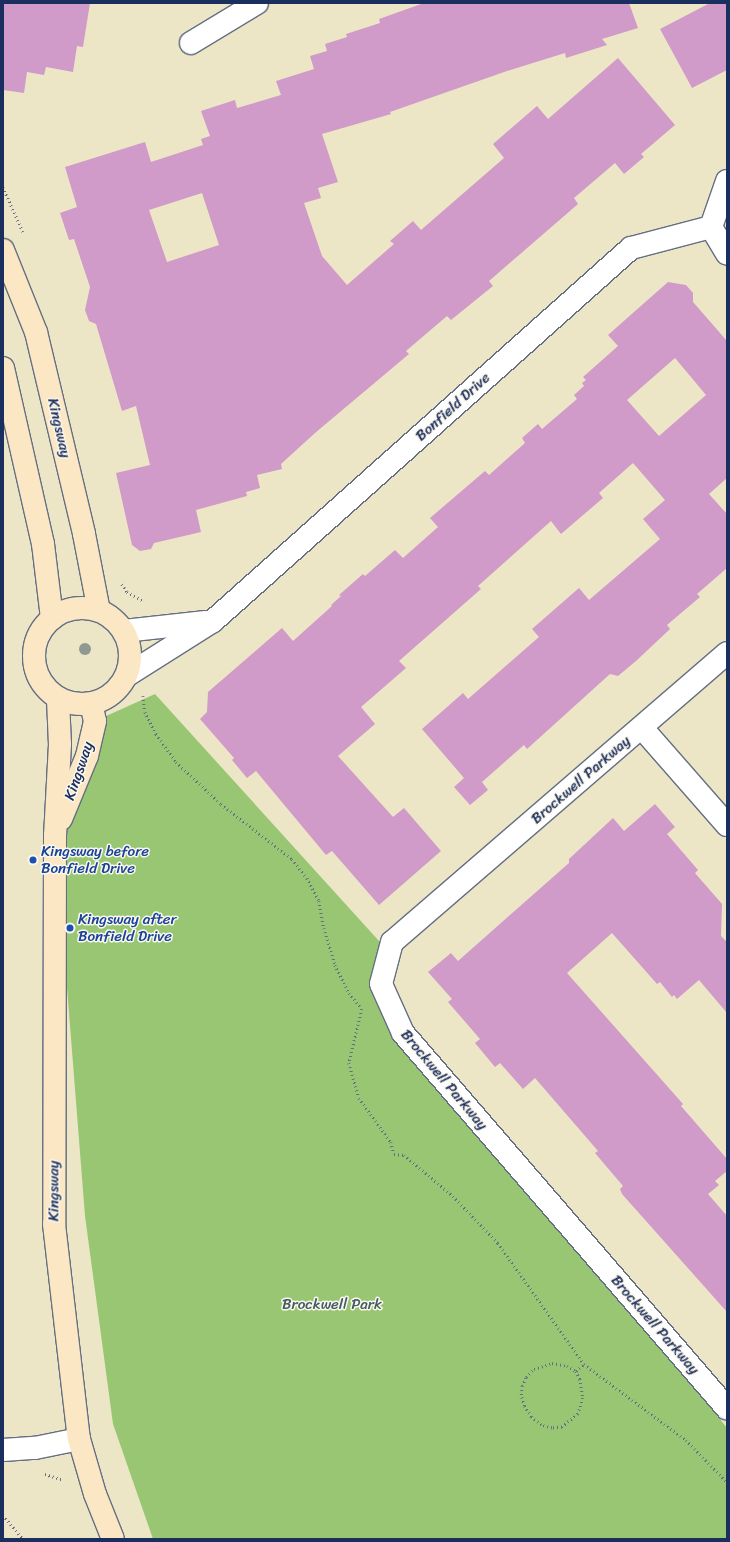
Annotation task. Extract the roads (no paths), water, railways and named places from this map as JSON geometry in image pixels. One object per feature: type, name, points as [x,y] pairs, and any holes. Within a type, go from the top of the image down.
[{"type":"main road","name":"Kingsway","points":[[3,250],[36,332],[84,534],[99,611]]},
{"type":"main road","points":[[3,368],[43,544],[52,618]]},
{"type":"main road","points":[[83,608],[99,611],[113,619],[124,631],[130,647],[130,666],[123,684],[109,697],[91,704],[74,704],[58,699],[41,682],[33,660],[38,636],[52,618],[66,610],[83,608]]},
{"type":"main road","name":"Kingsway","points":[[58,699],[60,744],[55,835],[54,1224],[79,1439],[95,1494],[113,1539]]},
{"type":"main road","name":"Kingsway","points":[[55,835],[87,756],[95,721],[91,704]]},
{"type":"street","points":[[191,43],[257,3]]},
{"type":"street","points":[[727,181],[711,227],[727,254]]},
{"type":"street","name":"Bonfield Drive","points":[[126,676],[213,621],[631,248],[711,227]]},
{"type":"street","points":[[124,631],[213,621]]},
{"type":"street","name":"Brockwell Parkway","points":[[727,654],[392,942],[381,984],[403,1034],[727,1408]]},
{"type":"street","points":[[642,728],[727,825]]},
{"type":"street","points":[[3,1450],[35,1448],[79,1439]]},
{"type":"place","name":"Kingsway before Bonfield Drive","points":[[33,860]]},
{"type":"place","name":"Kingsway after Bonfield Drive","points":[[70,928]]},
{"type":"park label","name":"Brockwell Park","points":[[332,1305]]}]
